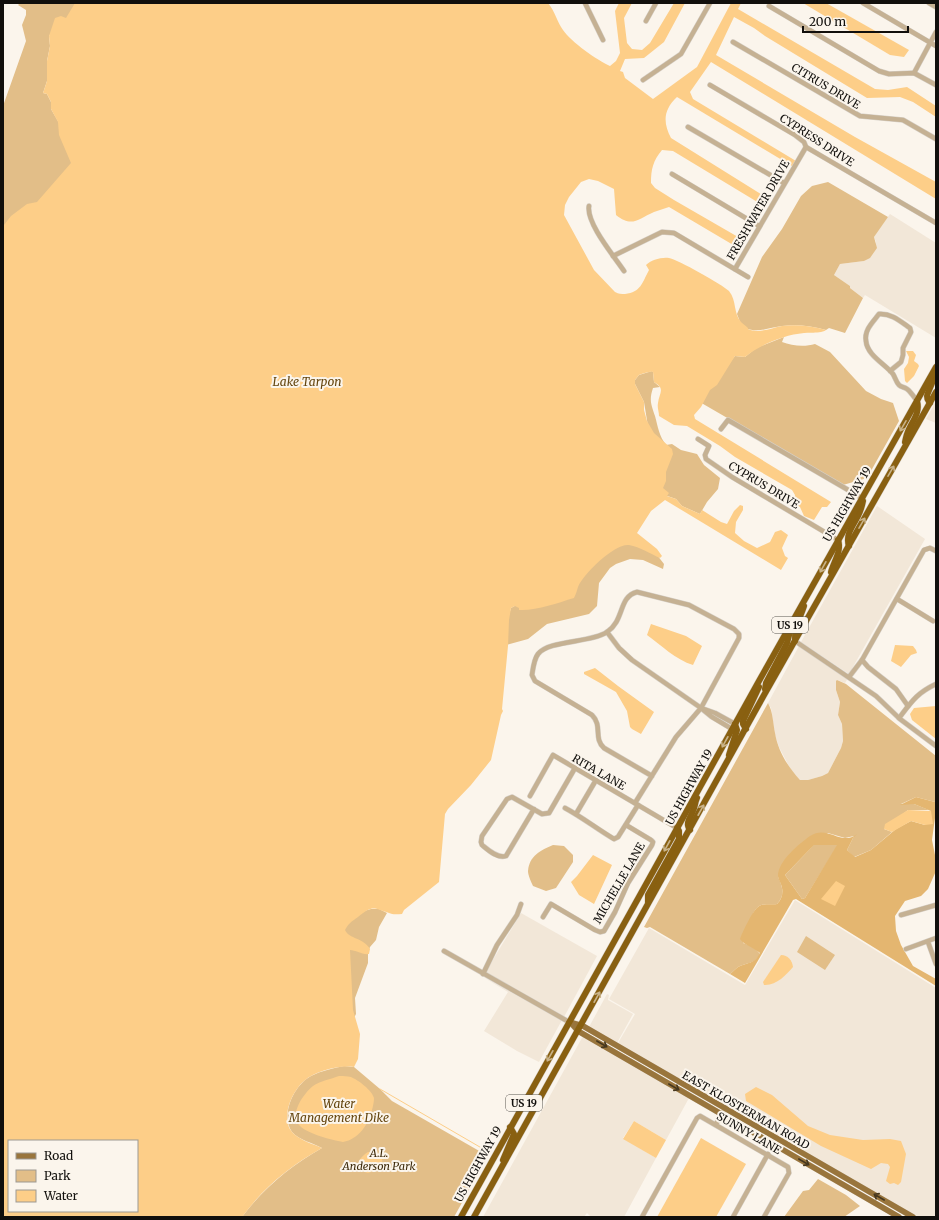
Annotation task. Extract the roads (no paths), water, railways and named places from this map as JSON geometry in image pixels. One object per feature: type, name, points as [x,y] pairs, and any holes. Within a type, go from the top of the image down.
[{"type":"highway","name":"US HIGHWAY 19","points":[[461,1217],[758,681],[936,367]]},
{"type":"highway","points":[[930,402],[927,394],[936,373]]},
{"type":"highway","name":"US HIGHWAY 19","points":[[474,1217],[764,695],[936,392]]},
{"type":"highway","points":[[900,456],[909,430],[918,413],[919,409],[917,401]]},
{"type":"highway","points":[[849,546],[847,542],[848,534],[858,516],[869,485]]},
{"type":"highway","points":[[829,581],[834,560],[840,550],[838,540]]},
{"type":"highway","points":[[795,641],[795,628],[800,619],[807,595]]},
{"type":"highway","points":[[764,695],[766,683],[789,637],[792,623]]},
{"type":"highway","points":[[746,729],[743,721],[758,690],[758,681]]},
{"type":"highway","points":[[726,765],[736,735],[737,730],[734,726]]},
{"type":"highway","points":[[690,830],[688,827],[688,821],[693,811],[700,787]]},
{"type":"highway","points":[[647,906],[648,895],[679,839],[679,831],[677,828]]},
{"type":"highway","points":[[496,1176],[513,1138],[513,1130],[510,1127]]},
{"type":"highway","points":[[464,1217],[468,1204]]},
{"type":"main road","name":"EAST KLOSTERMAN ROAD","points":[[569,1022],[725,1109],[913,1217]]},
{"type":"main road","name":"EAST KLOSTERMAN ROAD","points":[[580,1028],[722,1115],[891,1215],[899,1217]]},
{"type":"street","points":[[585,3],[603,40]]},
{"type":"street","points":[[646,21],[656,3]]},
{"type":"street","points":[[643,80],[681,54],[710,3]]},
{"type":"street","points":[[863,3],[936,46]]},
{"type":"street","points":[[929,3],[936,7]]},
{"type":"street","points":[[769,6],[878,71],[889,74],[914,73],[936,85]]},
{"type":"street","points":[[914,73],[936,32]]},
{"type":"street","name":"CITRUS DRIVE","points":[[733,42],[860,116],[903,120],[936,139]]},
{"type":"street","name":"CYPRESS DRIVE","points":[[710,85],[794,135],[804,142],[806,146],[936,223]]},
{"type":"street","points":[[688,127],[784,183]]},
{"type":"street","name":"FRESHWATER DRIVE","points":[[613,256],[662,232],[669,232],[674,233],[735,269],[806,146]]},
{"type":"street","points":[[672,174],[760,226]]},
{"type":"street","points":[[589,206],[588,211],[596,230],[624,271]]},
{"type":"street","points":[[735,269],[748,277]]},
{"type":"street","points":[[890,371],[901,362],[903,348],[911,332],[910,328],[896,318],[879,314],[868,328],[866,341],[868,349],[890,371],[893,374],[898,384],[907,390],[917,401]]},
{"type":"street","points":[[721,429],[728,420],[862,498]]},
{"type":"street","name":"CYPRUS DRIVE","points":[[698,439],[709,446],[705,455],[706,459],[732,477],[838,540]]},
{"type":"street","points":[[849,677],[862,660],[924,550],[930,548],[936,551]]},
{"type":"street","points":[[565,808],[598,830],[616,839],[626,825],[652,776],[676,736],[701,708],[738,641],[739,634],[737,631],[689,605],[637,592],[632,593],[627,597],[619,619],[607,632],[598,636],[545,648],[535,659],[532,672],[535,681],[592,714],[596,718],[598,725],[598,738],[601,746],[652,776]]},
{"type":"street","points":[[897,599],[933,621]]},
{"type":"street","points":[[607,632],[619,648],[632,660],[701,708],[715,713],[734,726]]},
{"type":"street","points":[[795,641],[876,696],[899,718],[936,746]]},
{"type":"street","points":[[862,660],[868,667],[896,689],[908,706]]},
{"type":"street","points":[[899,718],[923,690],[936,684]]},
{"type":"street","name":"RITA LANE","points":[[530,796],[553,755],[677,828]]},
{"type":"street","points":[[534,809],[506,856],[499,856],[482,845],[482,836],[507,799],[512,797],[534,809],[542,814],[549,813],[575,768]]},
{"type":"street","points":[[576,814],[596,780]]},
{"type":"street","name":"MICHELLE LANE","points":[[543,917],[551,904],[594,930],[600,932],[604,931],[615,912],[628,883],[653,842],[626,825]]},
{"type":"street","points":[[483,974],[497,945],[517,915],[521,904]]},
{"type":"street","points":[[901,915],[936,905]]},
{"type":"street","points":[[906,949],[936,938]]},
{"type":"street","points":[[928,942],[936,962]]},
{"type":"street","name":"EAST KLOSTERMAN ROAD","points":[[444,951],[569,1022]]},
{"type":"street","points":[[716,1124],[725,1109]]},
{"type":"street","name":"SUNNY LANE","points":[[642,1217],[697,1118],[701,1116],[787,1166],[790,1171],[764,1217]]},
{"type":"street","points":[[733,1217],[768,1154]]},
{"type":"water","name":"Lake Tarpon","points":[[75,3],[548,3],[567,35],[598,60],[610,66],[616,61],[620,53],[615,11],[619,3],[632,3],[624,18],[627,43],[632,49],[642,50],[650,43],[674,3],[685,3],[664,42],[644,58],[625,59],[620,71],[623,72],[625,78],[653,99],[697,67],[731,3],[741,3],[738,9],[875,89],[888,90],[907,87],[936,106],[936,117],[913,102],[900,97],[867,98],[734,17],[716,55],[855,137],[936,182],[936,199],[711,62],[690,92],[693,99],[796,161],[792,166],[677,97],[669,107],[666,117],[668,132],[671,138],[769,199],[764,206],[673,151],[662,150],[656,158],[651,173],[651,183],[655,188],[674,200],[745,241],[740,249],[669,207],[635,221],[626,221],[616,215],[614,189],[598,181],[589,179],[581,182],[569,197],[565,205],[564,215],[594,270],[615,292],[625,294],[635,291],[643,283],[649,270],[646,265],[656,259],[669,258],[674,259],[700,273],[729,291],[741,322],[748,329],[761,331],[793,325],[810,326],[826,330],[789,336],[765,344],[745,357],[735,356],[717,385],[710,390],[701,407],[694,415],[695,419],[831,502],[827,507],[822,507],[814,520],[804,516],[800,507],[794,503],[795,495],[792,490],[735,457],[687,426],[674,425],[659,416],[658,405],[661,389],[654,382],[653,372],[639,375],[635,380],[635,384],[644,402],[644,410],[647,421],[654,433],[672,449],[673,454],[666,472],[666,481],[663,488],[669,493],[667,496],[676,499],[682,506],[700,514],[702,510],[727,524],[734,511],[740,505],[743,506],[743,510],[736,522],[735,533],[744,541],[757,548],[770,542],[775,532],[781,530],[788,535],[782,548],[785,556],[788,558],[781,570],[665,500],[651,511],[637,533],[657,549],[662,556],[660,558],[637,547],[629,545],[623,546],[608,554],[593,567],[581,581],[574,598],[526,610],[519,610],[519,608],[515,606],[511,608],[503,711],[491,760],[445,814],[439,882],[404,910],[402,914],[392,914],[376,909],[370,909],[352,921],[345,930],[347,933],[367,945],[370,949],[369,954],[350,950],[353,1010],[360,1034],[358,1059],[354,1067],[341,1067],[314,1074],[309,1077],[295,1092],[288,1107],[287,1114],[287,1122],[294,1134],[322,1148],[299,1162],[278,1178],[259,1196],[242,1217],[3,1217],[4,225],[11,216],[27,204],[37,202],[71,163],[59,135],[58,122],[51,109],[51,102],[47,94],[43,93],[47,81],[47,61],[50,46],[49,36],[55,18],[61,16],[66,18]]},
{"type":"water","points":[[803,3],[826,3],[909,50],[904,57],[890,55]]},
{"type":"water","points":[[906,351],[913,351],[916,355],[914,361],[919,366],[914,376],[907,383],[905,381],[904,369],[908,363],[909,357]]},
{"type":"water","points":[[651,624],[686,636],[702,646],[693,665],[675,656],[647,635]]},
{"type":"water","points":[[895,645],[913,646],[917,653],[911,655],[901,667],[891,661]]},
{"type":"water","points":[[595,668],[654,712],[641,734],[630,727],[627,711],[616,692],[584,674],[584,672]]},
{"type":"water","points":[[936,706],[936,739],[912,720],[910,714],[914,708]]},
{"type":"water","points":[[908,810],[931,811],[933,824],[925,825],[911,821],[892,832],[884,829],[885,824]]},
{"type":"water","points":[[593,855],[612,865],[594,904],[579,895],[571,882]]},
{"type":"water","points":[[836,881],[845,886],[835,906],[821,899]]},
{"type":"water","points":[[781,955],[789,958],[793,967],[777,982],[764,985],[763,982]]},
{"type":"water","name":"Water Management Dike","points":[[339,1076],[351,1077],[357,1080],[368,1089],[374,1098],[372,1110],[365,1126],[354,1138],[343,1142],[309,1132],[300,1126],[296,1116],[296,1110],[309,1089],[319,1083]]},
{"type":"water","points":[[756,1087],[772,1095],[808,1126],[830,1135],[863,1140],[890,1139],[901,1141],[906,1154],[901,1182],[898,1185],[894,1183],[890,1184],[886,1181],[890,1167],[888,1164],[881,1163],[871,1169],[821,1146],[746,1101],[745,1094]]},
{"type":"water","points":[[634,1121],[666,1140],[656,1158],[623,1139]]},
{"type":"water","points":[[701,1138],[746,1164],[716,1217],[657,1217]]},
{"type":"water","points":[[368,1152],[381,1156],[382,1162],[379,1169],[368,1173],[360,1169],[358,1164],[361,1158]]},
{"type":"waterway","points":[[380,1089],[485,1150]]},
{"type":"park label","name":"A.L. Anderson Park","points":[[379,1159]]}]
